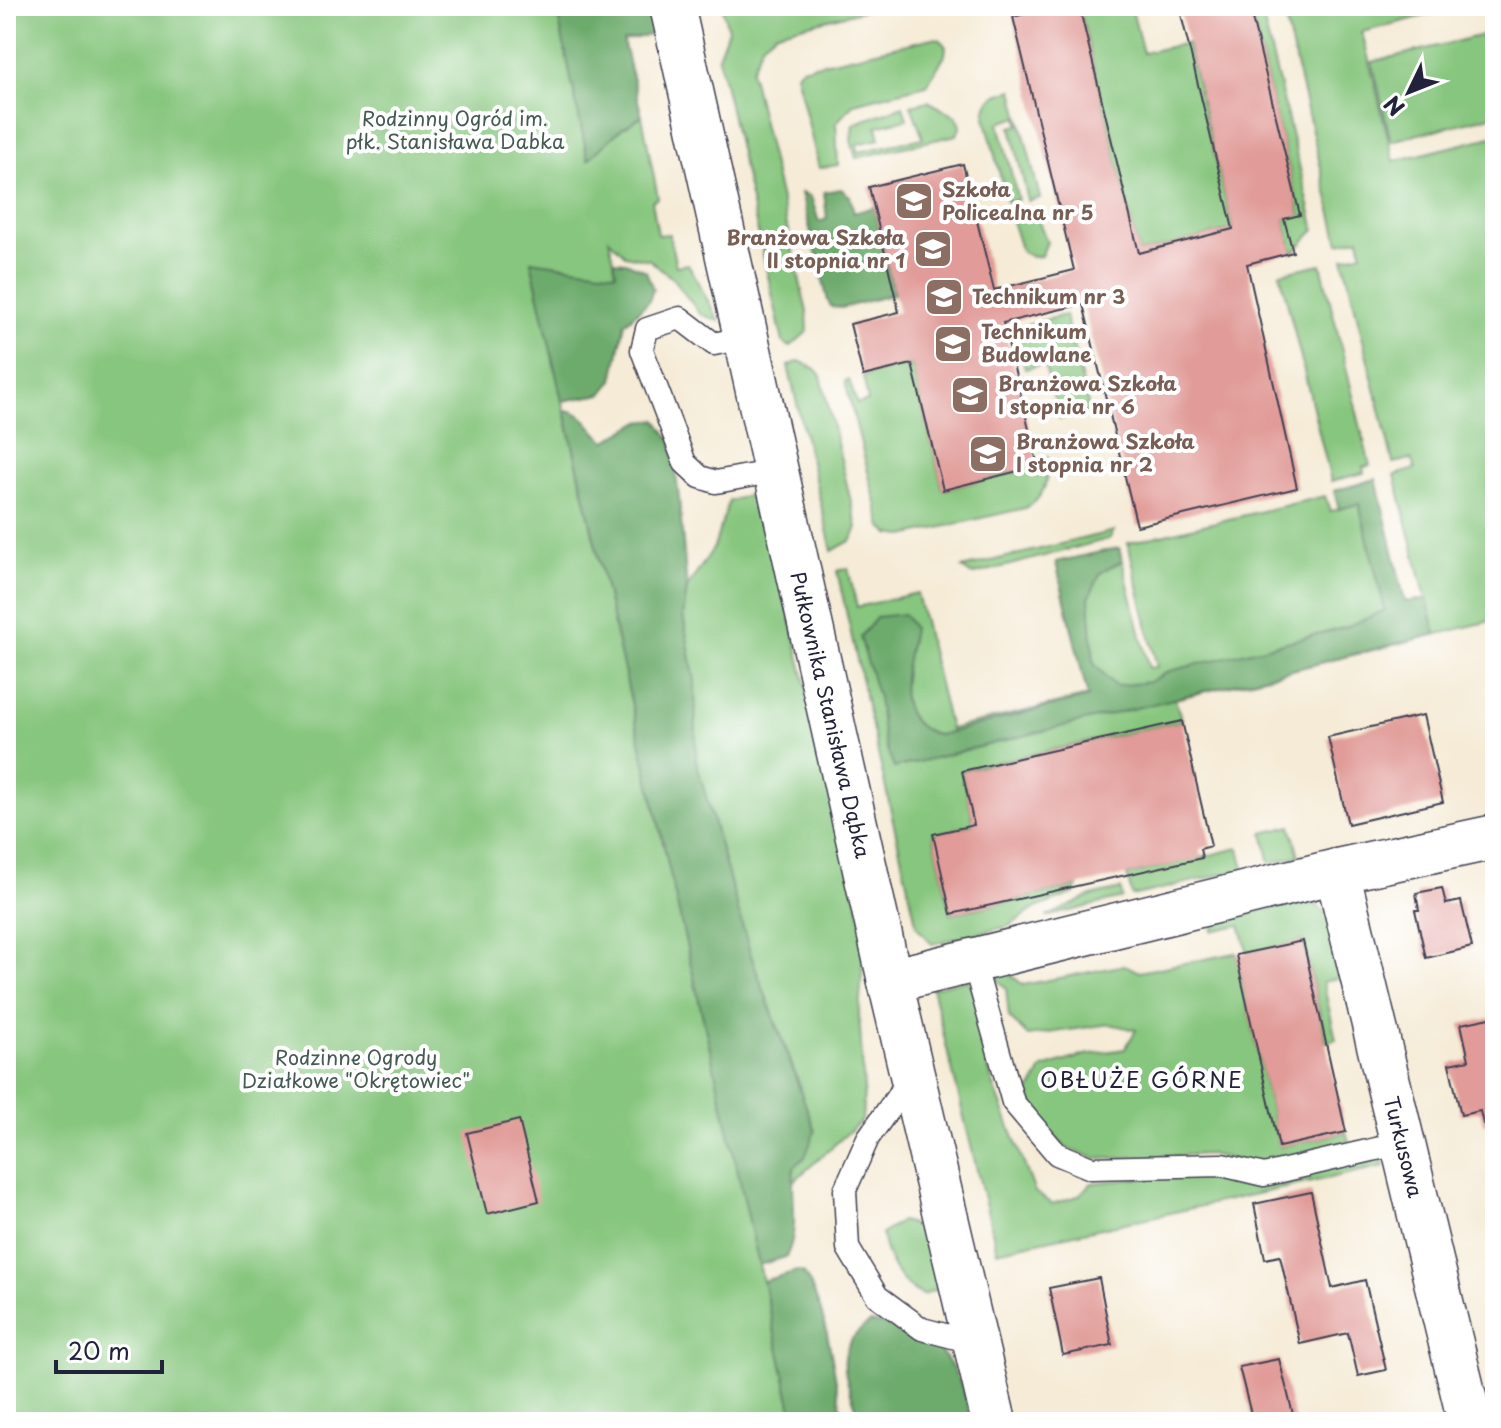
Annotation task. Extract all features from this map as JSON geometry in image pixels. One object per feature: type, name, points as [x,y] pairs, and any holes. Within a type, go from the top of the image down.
[{"type":"street","name":"Pułkownika Stanisława Dąbka","points":[[672,6],[890,981],[994,1422]]},
{"type":"street","points":[[890,981],[1337,871],[1495,837]]},
{"type":"street","name":"Turkusowa","points":[[1337,871],[1470,1422]]},
{"type":"lane","points":[[746,337],[714,344],[680,318],[647,329],[642,350],[685,463],[700,477],[716,482],[776,471]]},
{"type":"lane","points":[[973,960],[1013,1102],[1057,1154],[1091,1168],[1222,1165],[1264,1175],[1402,1143]]},
{"type":"lane","points":[[913,1075],[868,1138],[845,1190],[848,1248],[877,1296],[922,1329],[976,1343]]},
{"type":"green space","name":"Rodzinne Ogrody Działkowe \"Okrętowiec\"","points":[[6,6],[556,6],[588,159],[621,129],[642,116],[658,198],[652,201],[658,235],[669,234],[676,266],[688,264],[719,321],[700,314],[673,279],[650,260],[625,255],[609,239],[617,274],[531,262],[795,1422],[6,1422]]},
{"type":"green space","points":[[556,6],[647,6],[654,34],[623,41],[642,116],[621,129],[588,160]]},
{"type":"green space","points":[[722,6],[881,6],[777,32],[762,44],[751,71],[807,312],[808,331],[790,347],[783,342],[718,56],[728,30]]},
{"type":"green space","points":[[1079,6],[1131,6],[1143,53],[1187,43],[1233,229],[1139,253]]},
{"type":"green space","points":[[1249,6],[1260,6],[1315,230],[1293,253],[1284,219],[1300,214]]},
{"type":"green space","points":[[1282,6],[1463,6],[1362,32],[1394,161],[1495,136],[1495,620],[1175,699],[1182,721],[962,770],[974,825],[933,834],[951,914],[1078,886],[1075,893],[1036,908],[1009,926],[932,944],[917,927],[837,571],[848,568],[857,607],[917,593],[950,729],[1088,696],[1056,562],[1119,548],[1149,668],[1157,667],[1128,543],[1325,496],[1330,511],[1339,509],[1334,491],[1376,479],[1405,602],[1426,599],[1395,475],[1415,469],[1411,459],[1393,463],[1343,258],[1362,253],[1359,238],[1339,243]]},
{"type":"green space","points":[[1495,32],[1495,115],[1391,141],[1372,62]]},
{"type":"green space","points":[[933,38],[940,39],[946,47],[945,55],[927,85],[854,103],[836,123],[838,165],[819,168],[796,73],[802,68]]},
{"type":"green space","points":[[1013,90],[1040,198],[1028,201],[1011,127],[1019,125],[1018,117],[999,123],[1018,200],[1007,202],[985,117],[987,105],[993,98]]},
{"type":"green space","points":[[928,101],[957,117],[961,125],[957,135],[856,158],[851,140],[853,124],[903,106],[907,119],[877,126],[880,139],[857,144],[858,152],[923,138],[911,105]]},
{"type":"green space","points":[[841,189],[850,196],[854,213],[874,207],[894,294],[842,308],[831,307],[828,301],[801,193],[811,197],[819,222],[827,219],[824,192]]},
{"type":"green space","points":[[1036,214],[1047,242],[1041,256],[1032,257],[1022,252],[1011,218]]},
{"type":"green space","points":[[531,261],[616,273],[614,261],[626,262],[646,271],[653,289],[649,301],[625,323],[613,380],[602,394],[562,401]]},
{"type":"green space","points":[[1321,264],[1370,466],[1363,467],[1364,473],[1331,481],[1280,273]]},
{"type":"green space","points":[[1065,315],[1090,412],[1060,419],[1044,364],[1025,369],[1015,328]]},
{"type":"green space","points":[[799,361],[816,369],[821,376],[857,527],[852,540],[832,551],[788,366]]},
{"type":"green space","points":[[912,364],[943,490],[1037,466],[1037,462],[1048,458],[1042,493],[1032,504],[904,536],[890,534],[882,527],[845,381],[849,380],[857,404],[868,401],[863,376]]},
{"type":"green space","points":[[565,410],[578,414],[606,441],[639,422],[657,420],[672,442],[687,588],[683,616],[695,682],[696,761],[750,953],[815,1131],[805,1157],[794,1167],[794,1224],[786,1257],[759,1265]]},
{"type":"green space","points":[[1376,479],[1405,602],[1427,599],[1436,634],[894,768],[884,741],[878,698],[860,637],[877,617],[904,614],[913,628],[904,675],[905,705],[911,718],[922,728],[939,735],[1088,697],[1056,562],[1119,548],[1122,561],[1100,573],[1089,598],[1094,664],[1115,686],[1149,682],[1170,671],[1347,627],[1385,610],[1359,504],[1339,509],[1334,491]]},
{"type":"green space","points":[[748,495],[766,515],[865,935],[859,1013],[864,1090],[862,1120],[793,1182],[794,1166],[805,1157],[800,1086],[750,953],[696,761],[695,682],[683,616],[687,588],[714,547],[729,501]]},
{"type":"green space","points":[[1114,531],[1109,539],[972,575],[962,568]]},
{"type":"green space","points":[[1291,826],[1299,856],[1270,863],[1263,833]]},
{"type":"green space","points":[[1239,848],[1244,869],[1132,896],[1127,875]]},
{"type":"green space","points":[[1121,889],[1122,898],[1046,917],[1091,896]]},
{"type":"green space","points":[[1309,899],[1334,919],[1349,975],[1323,982],[1336,1039],[1326,1042],[1303,941],[1248,953],[1240,925],[1212,931],[1215,922]]},
{"type":"green space","points":[[1236,953],[1279,1147],[1346,1132],[1349,1141],[1268,1163],[1242,1162],[1210,1154],[1097,1159],[1066,1148],[1040,1123],[1028,1094],[1043,1068],[1085,1055],[1125,1049],[1136,1030],[1110,1024],[1028,1036],[1009,1017],[1006,988],[987,969],[1001,966],[1023,985],[1125,965],[1139,972]]},
{"type":"green space","points":[[968,979],[978,1005],[981,1045],[992,1081],[1035,1192],[1052,1204],[1078,1196],[1092,1183],[1177,1175],[1253,1180],[1381,1155],[1384,1166],[997,1251],[932,988]]},
{"type":"green space","points":[[901,1221],[912,1225],[927,1238],[935,1257],[940,1288],[923,1295],[907,1285],[895,1270],[882,1234]]},
{"type":"green space","points":[[797,1271],[804,1273],[820,1309],[844,1422],[795,1422],[763,1281]]},
{"type":"green space","points":[[870,1323],[912,1331],[940,1352],[960,1382],[972,1422],[861,1422],[847,1381],[845,1356],[857,1333]]},
{"type":"building","points":[[1056,6],[1079,6],[1139,253],[1233,229],[1179,6],[1249,6],[1300,215],[1284,219],[1293,252],[1247,264],[1297,488],[1137,526],[1083,304],[1003,323],[1038,466],[943,490],[912,364],[863,376],[850,324],[899,312],[869,187],[963,164],[994,290],[1074,270],[1013,17]]},
{"type":"building","points":[[1423,715],[1443,802],[1348,824],[1328,737]]},
{"type":"building","points":[[1182,721],[1211,846],[1200,849],[1202,858],[951,914],[933,834],[974,825],[962,771]]},
{"type":"building","points":[[1442,888],[1446,904],[1461,901],[1472,947],[1426,958],[1415,910],[1419,910],[1416,893]]},
{"type":"building","points":[[1303,941],[1346,1132],[1279,1147],[1236,955]]},
{"type":"building","points":[[1495,1017],[1495,1123],[1483,1124],[1480,1111],[1461,1115],[1449,1064],[1469,1060],[1461,1024]]},
{"type":"building","points":[[519,1120],[539,1201],[487,1214],[467,1133]]},
{"type":"building","points":[[1311,1192],[1332,1288],[1365,1280],[1386,1370],[1358,1376],[1348,1333],[1300,1344],[1280,1256],[1265,1259],[1254,1204]]},
{"type":"building","points":[[1099,1278],[1112,1345],[1063,1355],[1049,1288]]},
{"type":"building","points":[[1279,1359],[1295,1422],[1253,1422],[1239,1367]]},
{"type":"place","name":"Szkoła Policealna nr 5","points":[[914,201]]},
{"type":"place","name":"Branżowa Szkoła II stopnia nr 1","points":[[933,249]]},
{"type":"place","name":"Technikum nr 3","points":[[944,297]]},
{"type":"place","name":"Technikum Budowlane","points":[[953,344]]},
{"type":"place","name":"Branżowa Szkoła I stopnia nr 6","points":[[970,395]]},
{"type":"place","name":"Branżowa Szkoła I stopnia nr 2","points":[[988,454]]},
{"type":"district","name":"OBŁUŻE GÓRNE","points":[[1142,1080]]},
{"type":"park label","name":"Rodzinny Ogród im. płk. Stanisława Dabka","points":[[455,130]]}]
